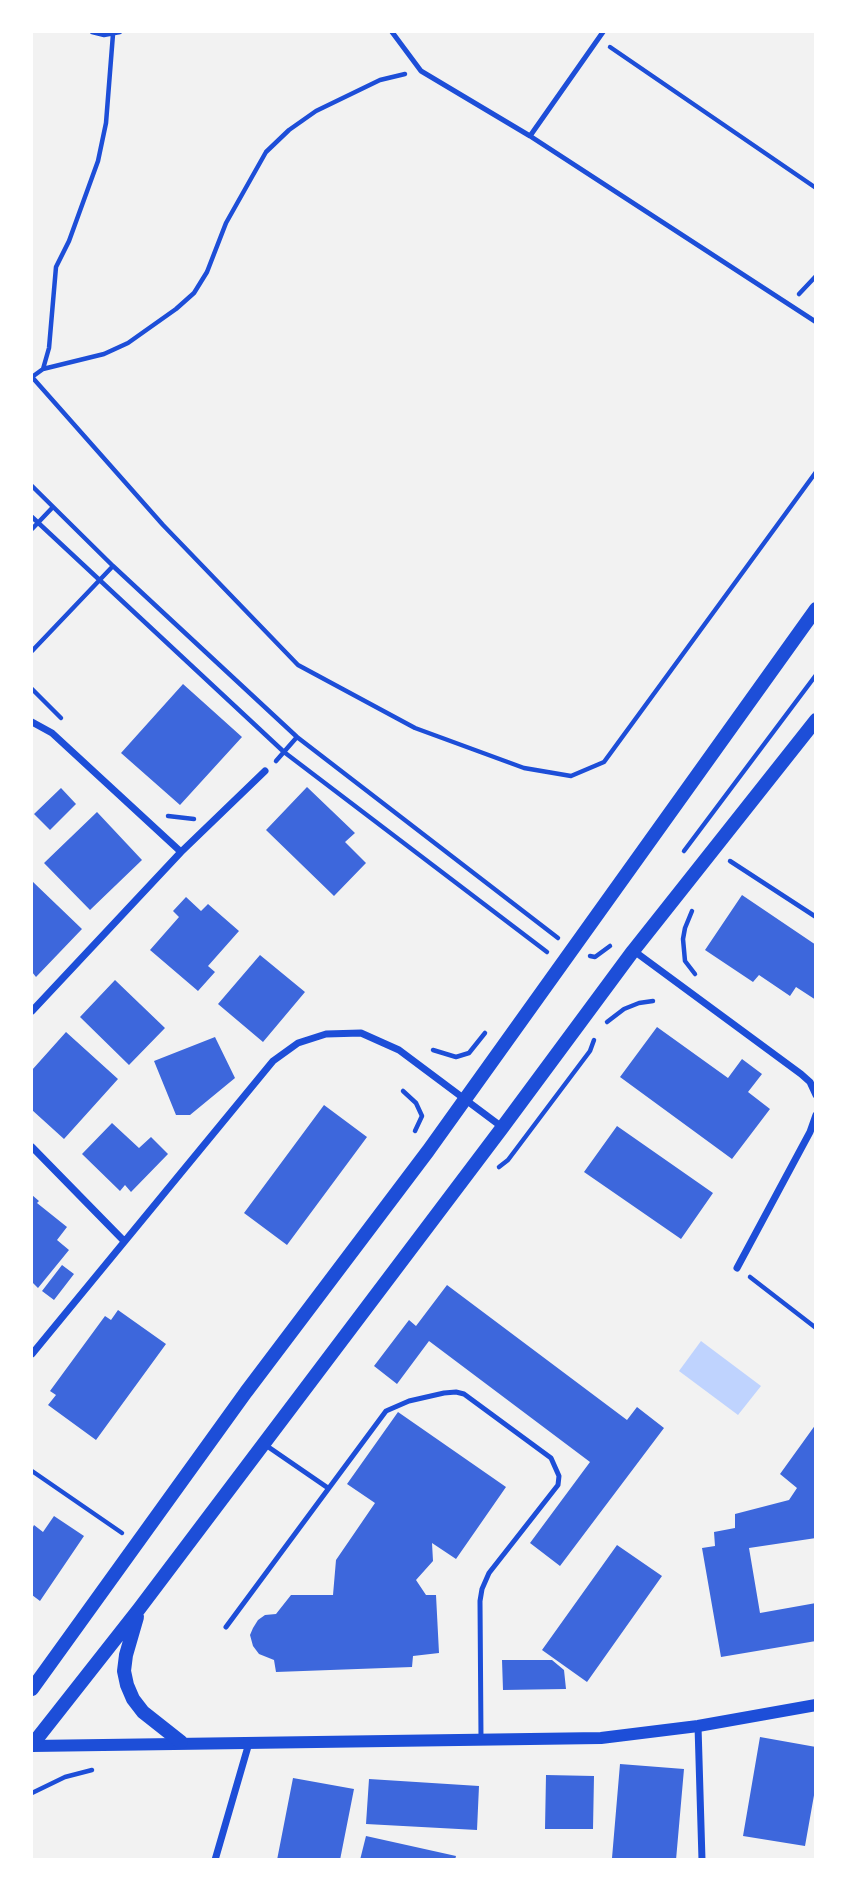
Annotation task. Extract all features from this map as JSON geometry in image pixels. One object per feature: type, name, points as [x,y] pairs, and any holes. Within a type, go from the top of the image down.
[{"type":"main road","points":[[32,1689],[246,1392],[465,1100],[816,609]]},
{"type":"main road","points":[[32,1745],[264,1444],[633,951],[816,720]]},
{"type":"main road","points":[[139,1609],[126,1655],[124,1671],[127,1685],[143,1712],[181,1742]]},
{"type":"street","points":[[32,722],[51,733],[181,852]]},
{"type":"street","points":[[32,1011],[181,852],[265,771]]},
{"type":"street","points":[[633,951],[802,1074],[810,1082],[816,1095]]},
{"type":"street","points":[[32,1354],[273,1061],[298,1043],[326,1034],[361,1033],[399,1050],[502,1128]]},
{"type":"street","points":[[737,1268],[810,1132],[816,1115]]},
{"type":"street","points":[[32,1147],[124,1241]]},
{"type":"street","points":[[32,1745],[601,1738],[698,1726],[816,1705]]},
{"type":"street","points":[[698,1726],[702,1860]]},
{"type":"street","points":[[215,1860],[249,1743]]},
{"type":"lane","points":[[392,32],[421,71],[530,136],[816,322]]},
{"type":"lane","points":[[530,136],[603,32]]},
{"type":"lane","points":[[226,1627],[387,1411],[409,1401],[456,1392],[473,1400],[551,1458],[559,1476],[558,1485],[489,1573],[482,1589],[481,1740]]},
{"type":"lane","points":[[264,1444],[328,1488]]},
{"type":"path","points":[[92,32],[104,35],[120,32]]},
{"type":"path","points":[[43,369],[49,348],[56,267],[69,241],[98,161],[106,123],[113,34]]},
{"type":"path","points":[[598,39],[816,187]]},
{"type":"path","points":[[421,71],[371,84],[316,111],[289,130],[266,152],[226,223],[208,272],[194,293],[168,315],[128,343],[104,354],[43,369],[32,377],[163,524],[298,664],[415,728],[524,768],[572,776],[604,762],[816,472]]},
{"type":"path","points":[[789,305],[816,276]]},
{"type":"path","points":[[32,486],[113,566],[298,737],[572,947],[595,957],[616,941]]},
{"type":"path","points":[[32,529],[53,508]]},
{"type":"path","points":[[32,517],[284,752],[547,952],[539,962]]},
{"type":"path","points":[[32,651],[113,566]]},
{"type":"path","points":[[680,856],[816,675]]},
{"type":"path","points":[[32,689],[69,725]]},
{"type":"path","points":[[284,752],[298,737]]},
{"type":"path","points":[[164,814],[175,818],[196,819]]},
{"type":"path","points":[[730,861],[816,917]]},
{"type":"path","points":[[685,928],[685,961],[693,972],[704,980]]},
{"type":"path","points":[[603,1027],[624,1009],[653,1001]]},
{"type":"path","points":[[433,1050],[456,1057],[469,1053],[492,1023]]},
{"type":"path","points":[[493,1171],[508,1160],[590,1051],[597,1034]]},
{"type":"path","points":[[403,1091],[416,1102],[422,1116],[416,1130]]},
{"type":"path","points":[[737,1268],[816,1328]]},
{"type":"path","points":[[32,1471],[137,1543]]},
{"type":"path","points":[[32,1793],[65,1777],[92,1770]]},
{"type":"water","points":[[701,1341],[761,1386],[738,1415],[679,1371]]},
{"type":"building","points":[[183,684],[242,737],[180,805],[121,753]]},
{"type":"building","points":[[307,787],[355,833],[345,842],[366,863],[334,896],[266,830]]},
{"type":"building","points":[[61,788],[76,804],[50,830],[34,814]]},
{"type":"building","points":[[97,812],[142,860],[90,910],[44,863]]},
{"type":"building","points":[[32,881],[82,929],[36,977],[32,972]]},
{"type":"building","points":[[742,895],[816,945],[816,1000],[796,987],[790,996],[759,975],[753,982],[705,950]]},
{"type":"building","points":[[186,897],[201,911],[208,904],[239,931],[208,966],[215,972],[198,991],[150,950],[179,917],[173,911]]},
{"type":"building","points":[[260,955],[305,992],[263,1042],[218,1004]]},
{"type":"building","points":[[115,980],[165,1028],[129,1065],[80,1017]]},
{"type":"building","points":[[657,1027],[728,1078],[742,1059],[762,1074],[748,1092],[770,1109],[732,1159],[620,1077]]},
{"type":"building","points":[[66,1032],[118,1079],[64,1139],[32,1110],[32,1070]]},
{"type":"building","points":[[215,1037],[235,1078],[190,1115],[176,1115],[154,1061]]},
{"type":"building","points":[[324,1105],[367,1137],[287,1245],[244,1213]]},
{"type":"building","points":[[112,1123],[139,1148],[151,1137],[168,1154],[131,1192],[125,1185],[120,1191],[82,1154]]},
{"type":"building","points":[[617,1126],[713,1193],[681,1239],[584,1172]]},
{"type":"building","points":[[32,1195],[39,1201],[37,1203],[67,1227],[57,1240],[69,1250],[38,1288],[32,1282]]},
{"type":"building","points":[[62,1265],[74,1274],[54,1300],[42,1291]]},
{"type":"building","points":[[447,1285],[627,1420],[637,1407],[664,1428],[560,1566],[530,1543],[590,1462],[429,1341],[397,1384],[374,1366],[409,1320],[416,1326]]},
{"type":"building","points":[[118,1310],[166,1344],[96,1440],[48,1405],[56,1395],[50,1391],[105,1316],[111,1320]]},
{"type":"building","points":[[398,1412],[506,1487],[456,1559],[432,1543],[433,1561],[416,1580],[426,1595],[436,1595],[439,1653],[413,1656],[412,1667],[276,1672],[274,1660],[259,1654],[253,1646],[250,1635],[253,1628],[265,1615],[276,1614],[291,1595],[333,1595],[336,1560],[375,1503],[347,1484]]},
{"type":"building","points":[[816,1424],[816,1538],[749,1548],[760,1613],[816,1603],[816,1641],[721,1657],[702,1548],[715,1546],[714,1532],[735,1528],[735,1514],[789,1500],[797,1488],[780,1474]]},
{"type":"building","points":[[54,1516],[84,1536],[40,1601],[32,1595],[32,1529],[34,1525],[43,1532]]},
{"type":"building","points":[[617,1545],[662,1576],[587,1682],[542,1650]]},
{"type":"building","points":[[502,1660],[552,1660],[564,1670],[566,1689],[503,1690]]},
{"type":"building","points":[[760,1737],[816,1747],[816,1784],[805,1846],[743,1836]]},
{"type":"building","points":[[620,1764],[684,1769],[676,1860],[612,1858]]},
{"type":"building","points":[[546,1775],[594,1776],[593,1829],[545,1829]]},
{"type":"building","points":[[293,1778],[354,1789],[340,1860],[277,1860]]},
{"type":"building","points":[[369,1779],[479,1786],[477,1830],[366,1824]]},
{"type":"building","points":[[366,1836],[456,1856],[455,1860],[360,1860]]}]
